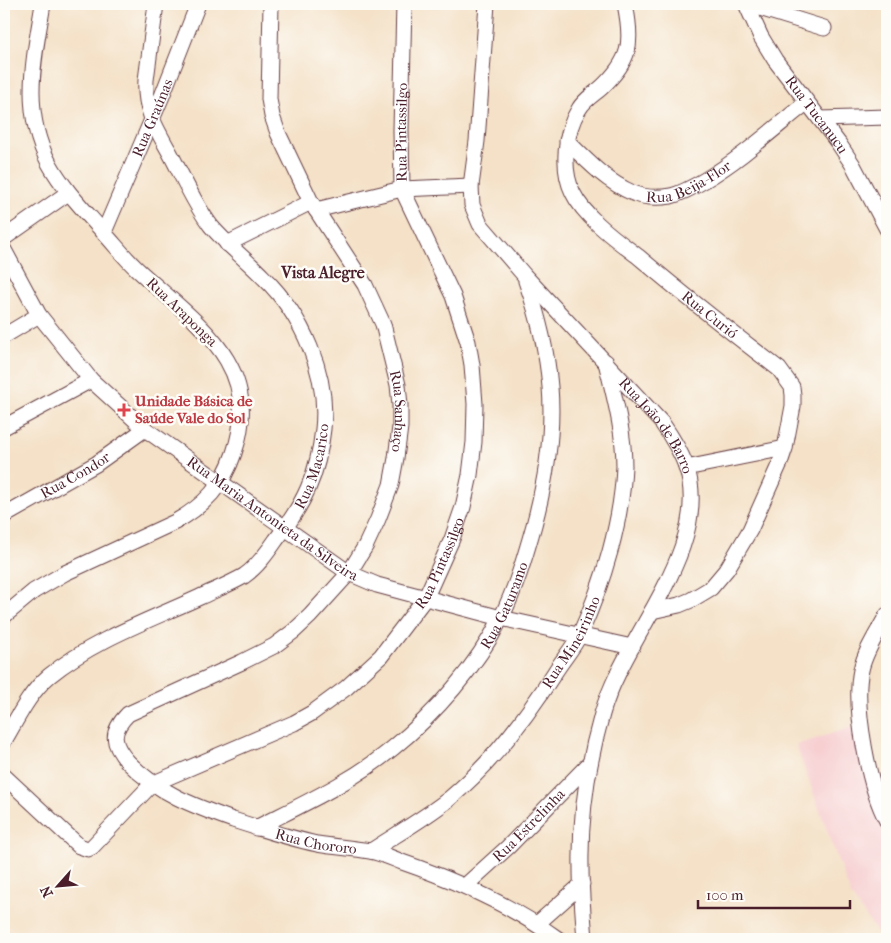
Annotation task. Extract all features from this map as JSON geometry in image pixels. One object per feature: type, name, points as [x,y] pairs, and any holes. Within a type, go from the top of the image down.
[{"type":"street","name":"Rua Araponga","points":[[4,616],[34,591],[65,573],[189,514],[221,483],[230,464],[241,428],[242,405],[238,384],[230,363],[217,344],[201,326],[136,268],[68,193],[49,162],[37,133],[32,114],[32,86],[43,4]]},
{"type":"street","name":"Rua Macarico","points":[[4,740],[33,693],[49,676],[103,642],[244,575],[259,562],[306,496],[318,461],[324,425],[323,390],[311,351],[285,303],[265,279],[227,244],[203,214],[152,120],[146,101],[146,80],[156,4]]},
{"type":"street","name":"Rua Graúnas","points":[[104,232],[162,96],[198,4]]},
{"type":"street","name":"Rua Sanhaço","points":[[128,714],[242,662],[274,646],[294,632],[348,573],[370,536],[391,485],[400,427],[400,405],[398,385],[388,340],[376,306],[365,285],[314,206],[278,133],[272,116],[269,99],[271,4]]},
{"type":"street","name":"Rua Pintassilgo","points":[[4,776],[79,846],[88,849],[97,843],[152,784],[266,736],[312,713],[346,688],[380,656],[426,597],[452,539],[463,507],[470,475],[474,442],[475,404],[472,365],[461,318],[402,189],[400,130],[404,4]]},
{"type":"street","name":"Rua João de Barro","points":[[487,4],[478,132],[471,186],[472,205],[480,224],[662,423],[680,451],[691,490],[688,532],[677,561],[606,700],[590,763],[582,832],[585,939]]},
{"type":"street","name":"Rua Curió","points":[[625,4],[629,30],[629,50],[621,67],[579,108],[567,141],[566,162],[568,179],[573,193],[586,212],[620,242],[705,312],[779,369],[787,378],[794,395],[785,448],[775,476],[734,560],[711,588],[679,605],[652,611]]},
{"type":"street","points":[[746,4],[824,28]]},
{"type":"street","name":"Rua Tucanucu","points":[[746,4],[774,60],[853,165],[887,229]]},
{"type":"street","points":[[146,80],[162,96]]},
{"type":"street","name":"Rua Beija-Flor","points":[[567,141],[598,172],[617,185],[635,194],[653,198],[672,196],[692,188],[720,171],[806,103]]},
{"type":"street","points":[[820,119],[887,117]]},
{"type":"street","points":[[227,244],[314,206],[402,189],[471,186]]},
{"type":"street","points":[[4,238],[68,193]]},
{"type":"street","name":"Rua Maria Antonieta da Silveira","points":[[4,250],[39,314],[91,380],[145,429],[348,573],[377,585],[501,618],[632,647]]},
{"type":"street","name":"Rua Gaturamo","points":[[256,828],[353,777],[394,748],[431,712],[467,671],[501,618],[525,557],[542,493],[549,456],[550,406],[548,370],[540,328],[524,274]]},
{"type":"street","points":[[4,336],[39,314]]},
{"type":"street","name":"Rua Mineirinho","points":[[371,851],[437,808],[469,781],[492,758],[528,712],[579,635],[601,580],[613,539],[624,467],[618,414],[606,361]]},
{"type":"street","points":[[4,427],[91,380]]},
{"type":"street","name":"Rua Condor","points":[[4,516],[96,464],[145,429]]},
{"type":"street","points":[[686,468],[785,448]]},
{"type":"street","points":[[887,614],[863,661],[859,679],[859,697],[863,734],[872,780],[887,821]]},
{"type":"street","name":"Rua Chororo","points":[[128,714],[119,723],[115,732],[116,745],[120,754],[152,784],[186,803],[256,828],[316,843],[371,851],[425,870],[465,886],[537,924],[558,939]]},
{"type":"street","name":"Rua Estrelinha","points":[[465,886],[508,847],[590,763]]},
{"type":"street","points":[[537,924],[582,884]]},
{"type":"shaded area","points":[[853,727],[876,800],[887,826],[887,939],[882,939],[851,896],[796,745]]},
{"type":"place","name":"Unidade Básica de Saúde Vale do Sol","points":[[124,410]]},
{"type":"district","name":"Vista Alegre","points":[[323,272]]}]
